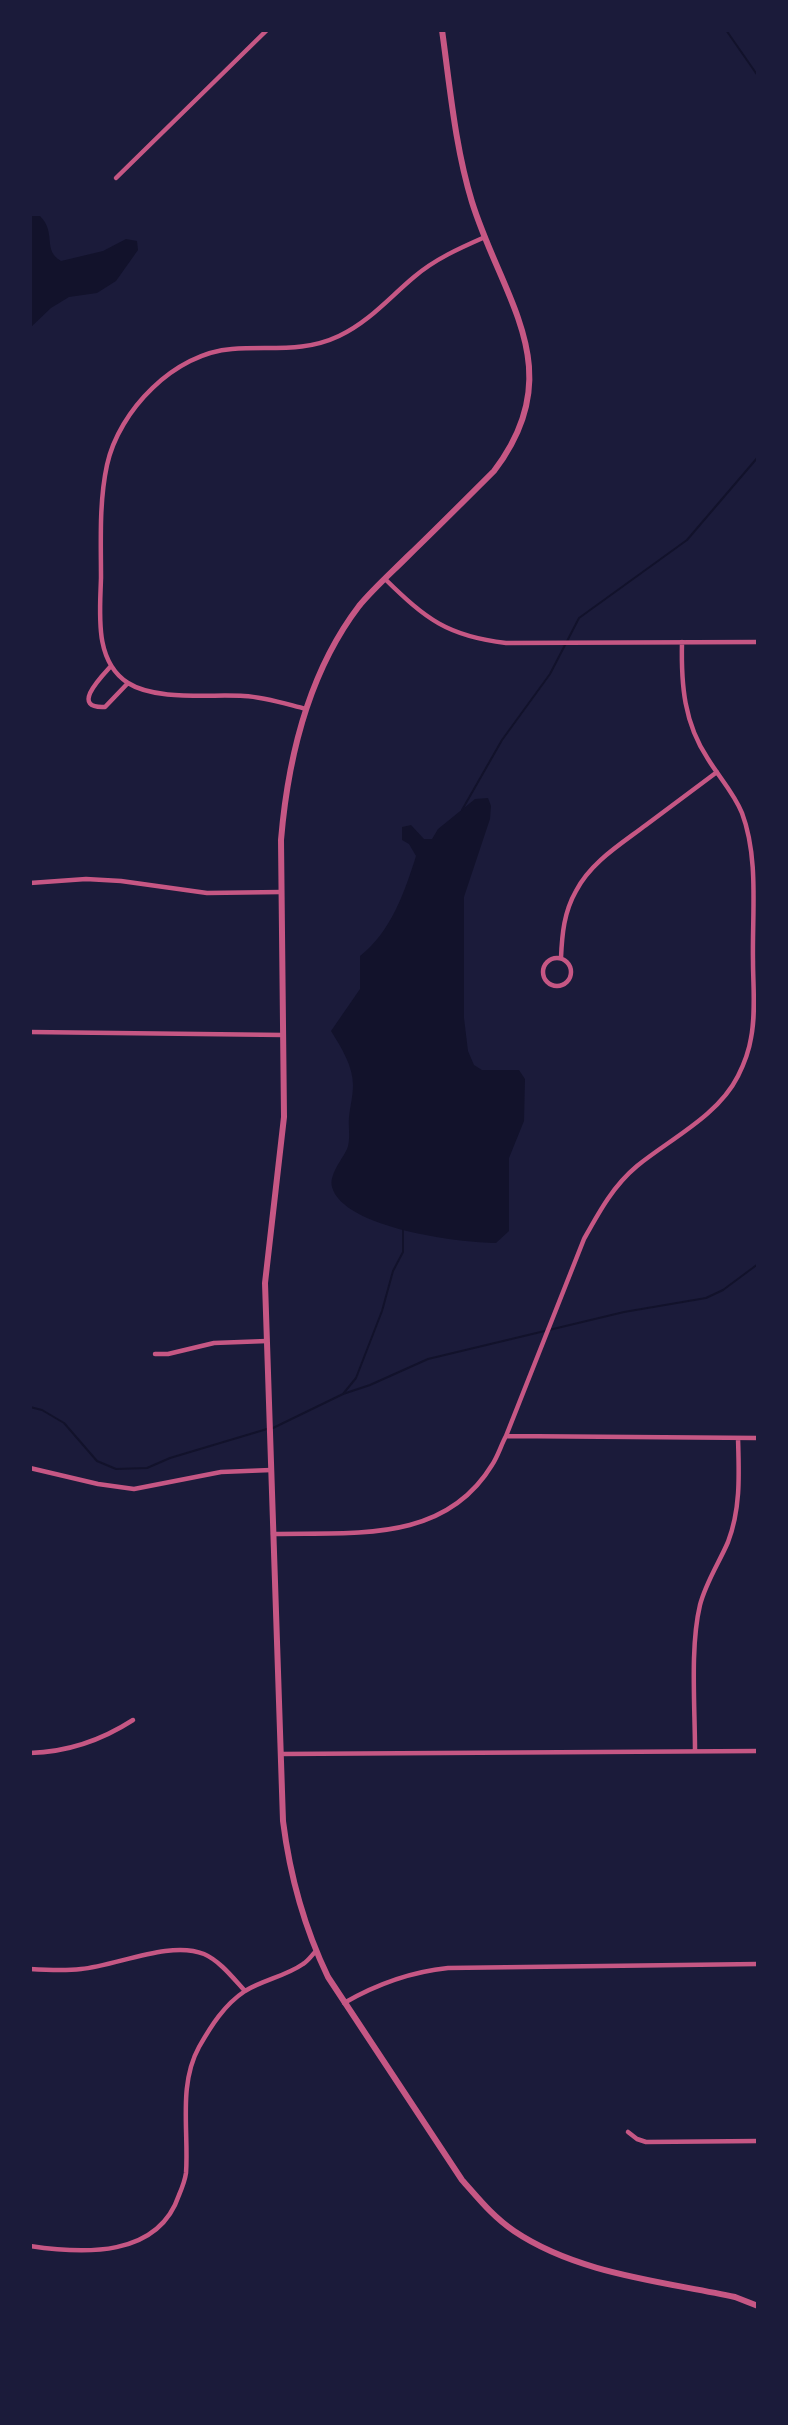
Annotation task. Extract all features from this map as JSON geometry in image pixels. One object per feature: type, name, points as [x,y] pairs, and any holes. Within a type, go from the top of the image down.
[{"type":"street","points":[[116,178],[267,30]]},
{"type":"street","points":[[442,30],[463,164],[472,201],[520,321],[526,343],[530,378],[524,416],[513,444],[494,471],[360,605],[337,639],[319,673],[306,709],[292,759],[285,799],[281,840],[284,1117],[266,1283],[283,1821],[288,1862],[299,1908],[316,1951],[344,2003],[462,2180],[485,2207],[512,2230],[542,2248],[571,2261],[735,2297],[758,2306]]},
{"type":"street","points":[[306,709],[246,696],[152,692],[128,683],[111,666],[104,652],[101,635],[101,507],[107,464],[118,435],[132,414],[152,390],[177,368],[207,353],[232,349],[296,348],[319,344],[338,336],[369,317],[431,264],[485,237]]},
{"type":"street","points":[[385,579],[431,620],[454,633],[477,640],[506,643],[758,642]]},
{"type":"street","points":[[273,1534],[387,1531],[428,1521],[455,1506],[476,1487],[493,1465],[506,1436],[584,1239],[600,1209],[616,1187],[636,1167],[721,1100],[737,1079],[748,1054],[753,1020],[752,852],[741,811],[699,744],[687,713],[681,680],[682,642]]},
{"type":"street","points":[[111,666],[89,691],[88,697],[91,704],[96,708],[105,707],[128,683]]},
{"type":"street","points":[[561,958],[562,933],[567,911],[576,890],[589,872],[607,854],[717,772]]},
{"type":"street","points":[[30,883],[86,879],[121,881],[207,893],[281,892]]},
{"type":"street","points":[[561,958],[569,963],[572,972],[564,984],[554,986],[546,981],[544,966],[551,959],[561,958]]},
{"type":"street","points":[[30,1032],[284,1035]]},
{"type":"street","points":[[155,1354],[168,1354],[214,1343],[267,1341]]},
{"type":"street","points":[[506,1436],[758,1438]]},
{"type":"street","points":[[695,1751],[697,1621],[705,1587],[728,1542],[736,1518],[739,1491],[738,1438]]},
{"type":"street","points":[[30,1468],[98,1484],[134,1489],[221,1472],[271,1470]]},
{"type":"street","points":[[30,1753],[68,1749],[117,1730],[133,1720]]},
{"type":"street","points":[[281,1754],[758,1751]]},
{"type":"street","points":[[30,1968],[81,1970],[171,1951],[187,1951],[204,1954],[225,1970],[245,1991]]},
{"type":"street","points":[[30,2246],[80,2252],[108,2250],[135,2242],[150,2234],[167,2218],[176,2204],[186,2175],[187,2085],[197,2049],[221,2012],[245,1991],[303,1964],[316,1951]]},
{"type":"street","points":[[344,2003],[395,1978],[448,1968],[758,1964]]},
{"type":"street","points":[[628,2132],[646,2142],[758,2141]]},
{"type":"shaded area","points":[[30,216],[40,216],[45,222],[52,252],[61,261],[103,251],[126,239],[137,241],[138,250],[116,281],[97,293],[69,297],[51,308],[30,328]]},
{"type":"shaded area","points":[[488,798],[491,806],[490,819],[464,897],[464,1018],[468,1051],[474,1065],[482,1070],[519,1070],[525,1079],[524,1121],[509,1158],[509,1231],[496,1243],[431,1236],[379,1223],[357,1213],[341,1201],[332,1187],[332,1177],[348,1145],[353,1085],[349,1064],[331,1031],[360,989],[360,956],[371,946],[388,923],[407,883],[416,856],[409,844],[402,840],[402,827],[411,825],[424,839],[432,839],[438,829],[475,799]]},
{"type":"waterway","points":[[726,30],[758,76]]},
{"type":"waterway","points":[[462,810],[502,740],[550,674],[579,618],[687,540],[758,457]]},
{"type":"waterway","points":[[343,1394],[356,1378],[382,1311],[393,1271],[403,1252],[403,1230]]},
{"type":"waterway","points":[[273,1428],[343,1394],[370,1385],[428,1359],[624,1312],[706,1298],[723,1290],[758,1264]]},
{"type":"waterway","points":[[30,1407],[42,1410],[64,1423],[97,1461],[116,1469],[147,1468],[170,1458],[267,1429]]}]
